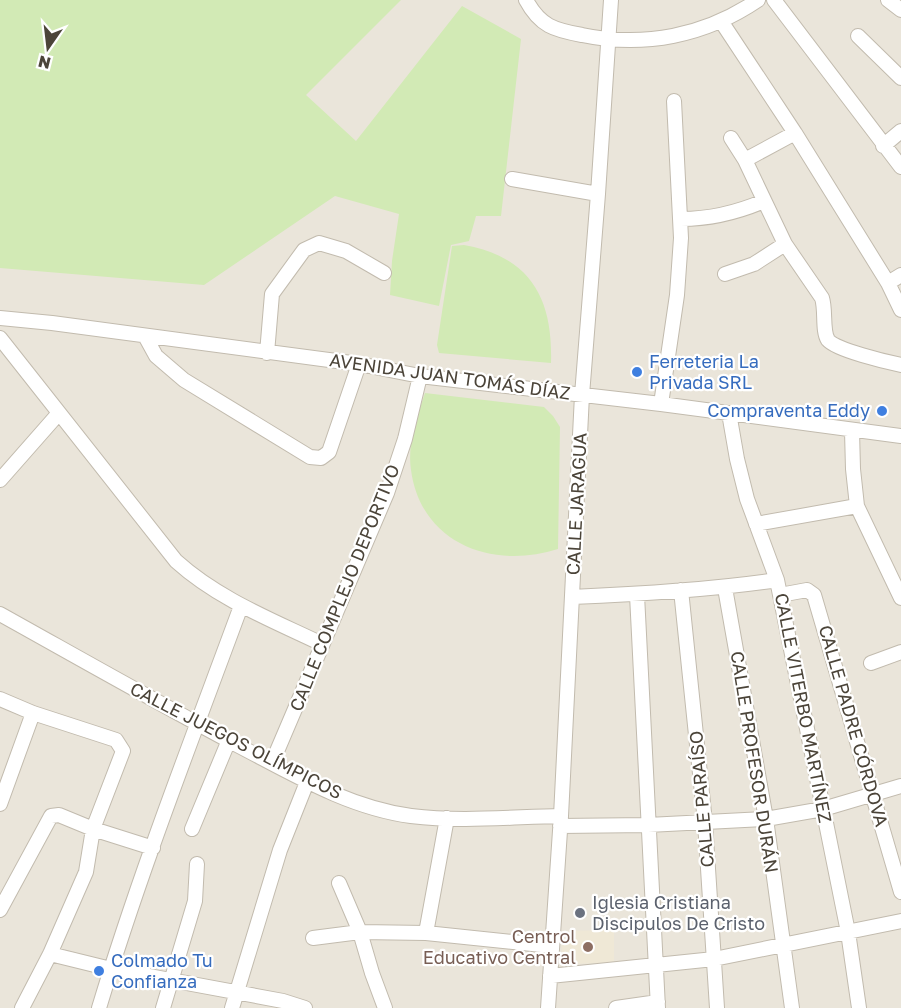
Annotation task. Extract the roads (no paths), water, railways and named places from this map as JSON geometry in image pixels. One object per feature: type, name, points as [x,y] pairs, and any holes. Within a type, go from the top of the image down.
[{"type":"street","points":[[526,0],[545,25],[607,40],[630,41],[668,38],[704,28],[758,0]]},
{"type":"street","name":"CALLE JARAGUA","points":[[548,1008],[582,395],[610,0]]},
{"type":"street","points":[[774,0],[901,167]]},
{"type":"street","points":[[888,0],[901,10]]},
{"type":"street","points":[[721,21],[795,133],[888,283],[901,310]]},
{"type":"street","points":[[858,36],[901,78]]},
{"type":"street","points":[[661,404],[677,295],[681,238],[674,101]]},
{"type":"street","points":[[883,146],[901,131]]},
{"type":"street","points":[[745,160],[795,133]]},
{"type":"street","points":[[731,138],[745,160],[785,244],[822,298],[828,340],[836,346],[901,365]]},
{"type":"street","points":[[512,178],[598,194]]},
{"type":"street","points":[[681,219],[724,216],[764,201]]},
{"type":"street","points":[[267,353],[272,294],[304,250],[319,243],[346,251],[384,273]]},
{"type":"street","points":[[725,274],[754,264],[785,244]]},
{"type":"street","points":[[888,283],[901,275]]},
{"type":"street","name":"AVENIDA JUAN TOMÁS DÍAZ","points":[[0,318],[359,364],[420,376],[661,404],[901,436]]},
{"type":"street","points":[[146,336],[156,356],[184,380],[310,457],[321,458],[329,452],[359,364]]},
{"type":"street","points":[[0,338],[176,561],[191,574],[241,606],[322,644]]},
{"type":"street","name":"CALLE COMPLEJO DEPORTIVO","points":[[272,763],[387,493],[405,439],[420,376]]},
{"type":"street","points":[[0,480],[59,413]]},
{"type":"street","name":"CALLE VITERBO MARTÍNEZ","points":[[729,413],[737,459],[756,524],[777,580],[848,932],[859,1008]]},
{"type":"street","points":[[852,431],[857,506],[901,598]]},
{"type":"street","points":[[756,524],[857,506]]},
{"type":"street","points":[[572,597],[637,595],[725,588],[777,580]]},
{"type":"street","name":"CALLE PROFESOR DURÁN","points":[[725,588],[766,819],[792,1008]]},
{"type":"street","name":"CALLE PARAÍSO","points":[[681,590],[705,822],[717,1008]]},
{"type":"street","name":"CALLE PADRE CÓRDOVA","points":[[780,595],[807,590],[814,595],[901,892]]},
{"type":"street","points":[[616,1008],[658,1005],[637,595]]},
{"type":"street","points":[[99,1008],[153,848],[241,606]]},
{"type":"street","name":"CALLE JUEGOS OLÍMPICOS","points":[[0,614],[307,782],[351,801],[409,816],[648,825],[766,819],[823,809],[901,786]]},
{"type":"street","points":[[871,663],[901,652]]},
{"type":"street","points":[[0,699],[33,713],[116,740],[123,751],[93,829],[86,872],[50,954],[22,1008]]},
{"type":"street","points":[[0,804],[33,713]]},
{"type":"street","points":[[192,829],[229,740]]},
{"type":"street","points":[[232,1008],[279,850],[307,782]]},
{"type":"street","points":[[0,910],[51,816],[59,815],[93,829],[153,848]]},
{"type":"street","points":[[426,933],[447,818]]},
{"type":"street","points":[[163,1008],[195,901],[197,864]]},
{"type":"street","points":[[339,883],[360,932],[372,973],[386,1008]]},
{"type":"street","points":[[550,976],[714,959],[901,921]]},
{"type":"street","points":[[313,938],[360,932],[426,933],[551,946]]},
{"type":"street","points":[[50,954],[111,969],[283,1000],[305,1008]]},
{"type":"place","name":"Ferreteria La Privada SRL","points":[[637,372]]},
{"type":"place","name":"Compraventa Eddy","points":[[882,411]]},
{"type":"place","name":"Iglesia Cristiana Discipulos De Cristo","points":[[580,913]]},
{"type":"place","name":"Centrol Educativo Central","points":[[588,947]]},
{"type":"place","name":"Colmado Tu Confianza","points":[[99,971]]}]
